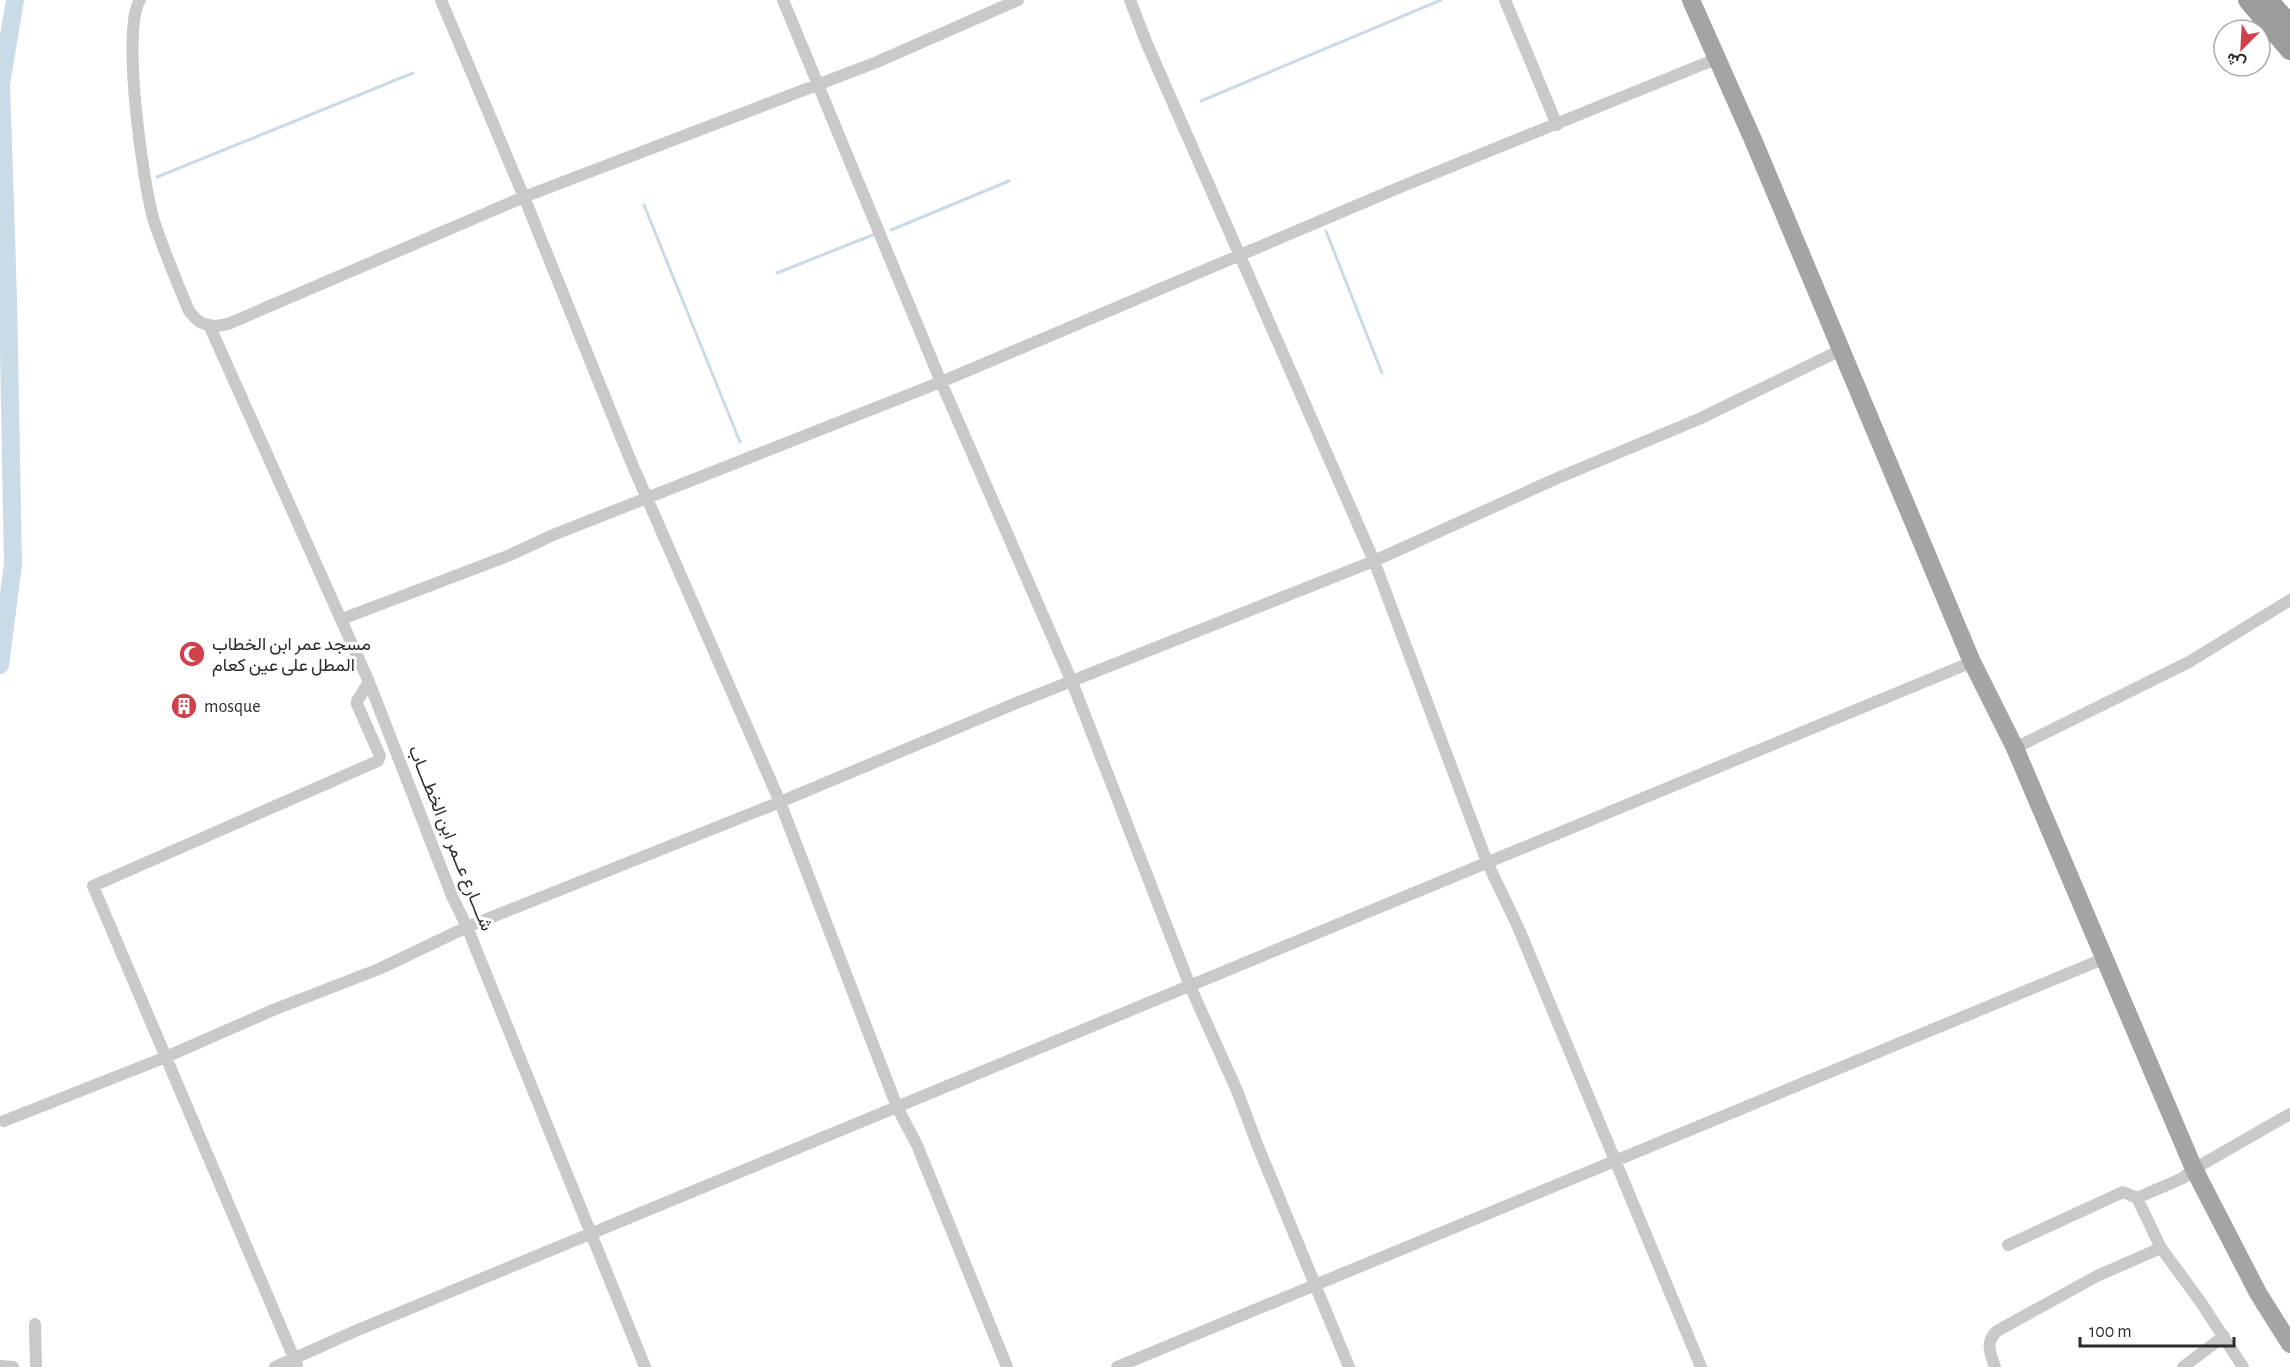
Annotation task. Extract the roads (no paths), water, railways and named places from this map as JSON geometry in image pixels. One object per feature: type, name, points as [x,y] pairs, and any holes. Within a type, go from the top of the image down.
[{"type":"highway","points":[[2248,0],[2290,50]]},
{"type":"highway","points":[[2268,0],[2290,25]]},
{"type":"main road","points":[[1691,0],[1754,142],[1972,662],[2015,748],[2194,1168],[2259,1293],[2290,1344]]},
{"type":"street","points":[[140,0],[132,23],[133,56],[140,144],[148,198],[154,222],[189,311],[196,320],[210,327],[228,324],[524,197],[878,62],[1018,0]]},
{"type":"street","points":[[441,0],[597,379],[780,802],[897,1107],[917,1145],[1007,1367]]},
{"type":"street","points":[[783,0],[941,382],[1072,682],[1190,986],[1238,1093],[1349,1367]]},
{"type":"street","points":[[1130,0],[1147,44],[1374,561],[1487,862],[1518,927],[1701,1367]]},
{"type":"street","points":[[1505,0],[1557,125]]},
{"type":"street","points":[[342,619],[510,555],[647,497],[941,382],[1398,189],[1716,59]]},
{"type":"street","name":"شــــارع عــمر ابن الخطــــاب","points":[[210,327],[369,682],[452,896],[467,927],[645,1367]]},
{"type":"street","points":[[4,1121],[166,1057],[273,1010],[379,969],[467,927],[1374,561],[1553,480],[1699,419],[1841,350]]},
{"type":"street","points":[[2015,748],[2189,662],[2290,600]]},
{"type":"street","points":[[275,1367],[296,1363],[353,1332],[1972,662]]},
{"type":"street","points":[[296,1363],[93,886],[378,760],[380,756],[357,704],[369,682]]},
{"type":"street","points":[[1117,1367],[2103,959]]},
{"type":"street","points":[[2137,1198],[2184,1178],[2194,1168],[2290,1114]]},
{"type":"street","points":[[2008,1245],[2123,1192],[2137,1198],[2161,1248],[2224,1336],[2243,1367]]},
{"type":"street","points":[[1995,1367],[1989,1346],[1990,1340],[1997,1331],[2097,1276],[2161,1248]]},
{"type":"street","points":[[35,1324],[36,1367]]},
{"type":"street","points":[[2183,1367],[2224,1336]]},
{"type":"street","points":[[0,1366],[13,1367]]},
{"type":"waterway","points":[[0,665],[13,564],[1,84],[15,0]]},
{"type":"waterway","points":[[1201,101],[1441,0]]},
{"type":"waterway","points":[[157,177],[413,73]]},
{"type":"waterway","points":[[891,230],[1009,181]]},
{"type":"waterway","points":[[644,205],[740,442]]},
{"type":"waterway","points":[[1326,231],[1382,373]]},
{"type":"waterway","points":[[777,273],[875,234]]},
{"type":"place","name":"مسجد عمر ابن الخطاب المطل على عين كعام","points":[[192,654]]},
{"type":"place","name":"mosque","points":[[184,706]]}]
